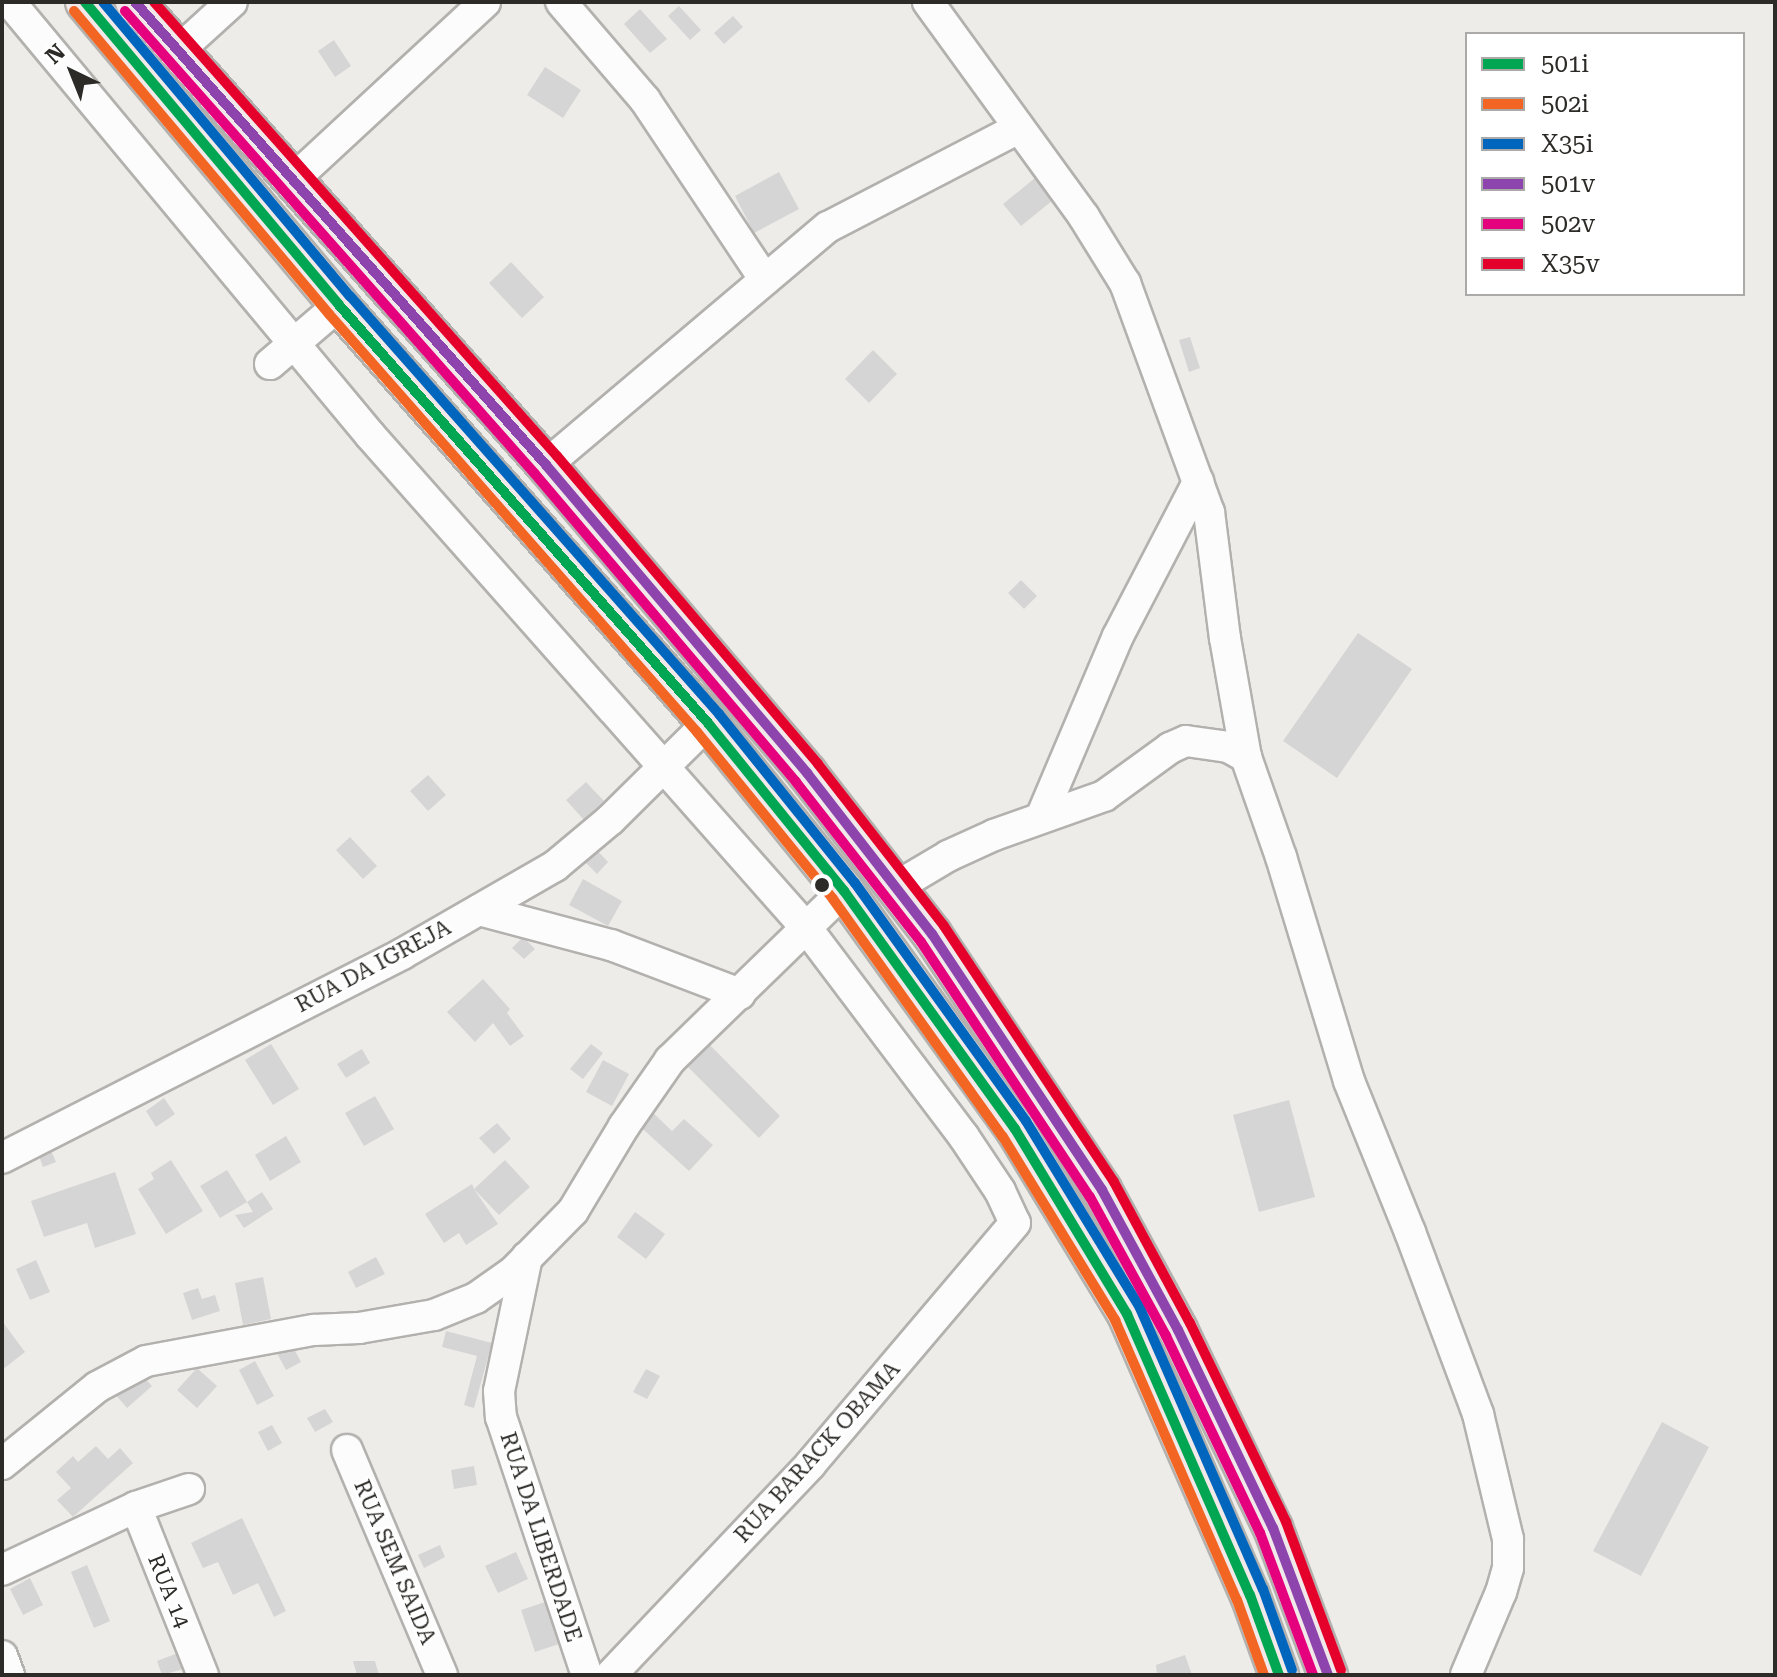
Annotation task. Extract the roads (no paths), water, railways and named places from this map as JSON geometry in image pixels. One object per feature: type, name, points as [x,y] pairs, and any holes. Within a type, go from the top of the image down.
[{"type":"main road","points":[[85,2],[339,305],[708,723],[844,891],[1015,1129],[1127,1314],[1250,1595],[1279,1675]]},
{"type":"main road","points":[[135,2],[546,465],[807,773],[940,947],[1117,1218],[1178,1330],[1273,1528],[1328,1675]]},
{"type":"street","points":[[10,2],[293,343],[808,930]]},
{"type":"street","points":[[177,52],[232,2]]},
{"type":"street","points":[[292,181],[485,2]]},
{"type":"street","points":[[561,2],[645,100],[765,280]]},
{"type":"street","points":[[928,2],[1084,217],[1125,283],[1209,512],[1225,638],[1246,757],[1281,857],[1349,1081],[1478,1414],[1509,1554],[1501,1592],[1466,1675]]},
{"type":"street","points":[[546,465],[828,227],[1019,128]]},
{"type":"street","points":[[270,364],[339,305]]},
{"type":"street","points":[[1042,815],[1118,636],[1198,482]]},
{"type":"street","name":"RUA DA IGREJA","points":[[2,1158],[402,954],[555,866],[610,820],[708,723]]},
{"type":"street","points":[[896,887],[948,856],[1042,815],[1104,796],[1170,748],[1186,741],[1228,747],[1246,757]]},
{"type":"street","points":[[2,1464],[97,1387],[146,1361],[314,1330],[359,1328],[434,1315],[476,1298],[527,1257],[573,1211],[624,1126],[670,1060],[808,930],[844,891]]},
{"type":"street","points":[[479,910],[611,945],[740,994]]},
{"type":"street","name":"RUA BARACK OBAMA","points":[[611,1675],[810,1465],[1015,1223],[1000,1191],[964,1137],[808,930]]},
{"type":"street","name":"RUA DA LIBERDADE","points":[[527,1257],[499,1391],[501,1417],[587,1675]]},
{"type":"street","name":"RUA SEM SAIDA","points":[[347,1450],[442,1675]]},
{"type":"street","points":[[2,1570],[136,1507],[189,1489]]},
{"type":"street","name":"RUA 14","points":[[136,1507],[203,1675]]},
{"type":"street","points":[[2,1656],[9,1675]]}]
